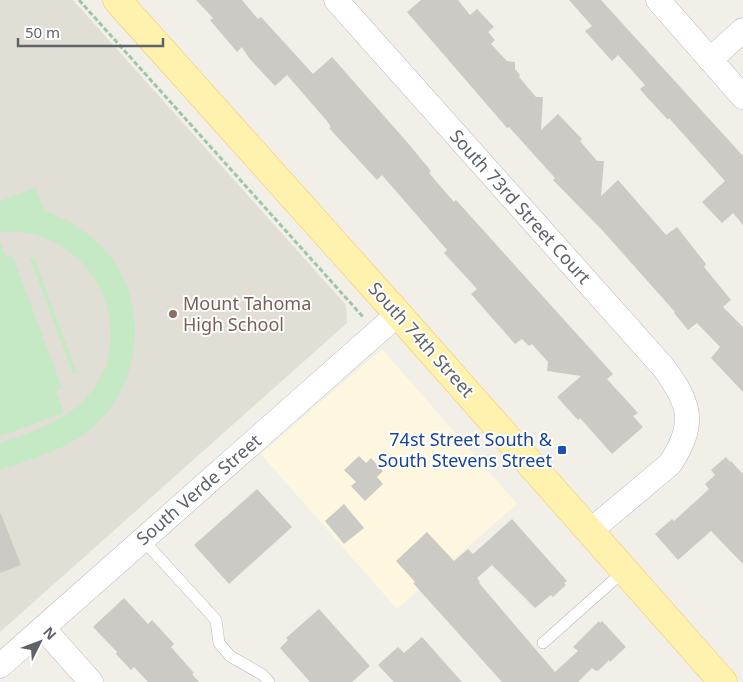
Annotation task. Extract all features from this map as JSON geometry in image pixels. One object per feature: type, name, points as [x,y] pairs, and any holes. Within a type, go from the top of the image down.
[{"type":"main road","name":"South 74th Street","points":[[117,0],[723,682]]},
{"type":"street","name":"South 73rd Street Court","points":[[336,0],[664,368],[685,405],[688,424],[680,449],[670,464],[590,531]]},
{"type":"street","points":[[658,0],[743,97]]},
{"type":"street","points":[[710,60],[743,30]]},
{"type":"street","name":"South Verde Street","points":[[0,666],[398,314]]},
{"type":"street","points":[[43,628],[91,682]]},
{"type":"lane","points":[[143,540],[216,620],[219,643],[230,656],[263,675],[269,682]]},
{"type":"lane","points":[[543,644],[625,570]]},
{"type":"path","points":[[79,0],[377,333]]},
{"type":"shaded area","name":"Mount Tahoma High School","points":[[0,0],[73,0],[346,305],[347,323],[0,632]]},
{"type":"shaded area","points":[[382,349],[517,504],[397,609],[261,454]]},
{"type":"green space","points":[[36,188],[45,211],[70,222],[92,237],[105,250],[119,270],[129,293],[134,317],[135,341],[131,365],[122,388],[110,409],[93,427],[60,448],[0,470],[0,443],[46,426],[77,407],[86,398],[103,371],[111,343],[109,314],[99,286],[82,263],[59,245],[31,234],[0,232],[0,201]]},
{"type":"green space","points":[[0,241],[6,257],[12,255],[62,388],[56,391],[64,413],[0,436]]},
{"type":"green space","points":[[34,257],[77,373],[73,374],[30,258]]},
{"type":"building","points":[[196,0],[242,0],[258,19],[261,17],[313,74],[332,57],[407,142],[431,171],[429,173],[454,202],[456,200],[613,374],[607,379],[638,413],[633,416],[643,427],[612,454],[580,418],[578,420],[557,397],[581,376],[547,371],[548,362],[532,344],[529,346],[522,339],[515,344],[471,294],[477,289],[444,253],[447,250],[382,175],[377,180],[329,128],[331,127],[327,121],[287,75],[275,86],[249,58],[242,47],[237,52],[210,20],[213,18]]},
{"type":"building","points":[[421,0],[458,0],[470,15],[477,9],[494,27],[488,32],[495,40],[491,44],[507,61],[515,62],[515,69],[520,75],[519,77],[536,97],[543,97],[541,130],[558,114],[582,139],[580,141],[597,161],[604,161],[601,196],[618,180],[666,235],[677,227],[706,264],[704,267],[731,300],[723,307],[743,327],[743,392],[711,358],[720,347],[697,323],[688,330],[675,312],[602,230],[553,180],[555,178],[509,127],[507,128],[407,12]]},
{"type":"building","points":[[569,0],[601,0],[743,156],[743,225],[733,213],[722,223],[702,202],[725,181],[669,118],[668,120],[645,95],[640,89],[645,85],[618,55],[612,61],[585,31],[592,26]]},
{"type":"building","points":[[359,456],[366,463],[371,458],[383,471],[377,477],[383,484],[365,501],[351,486],[356,482],[344,470]]},
{"type":"building","points":[[726,457],[743,474],[743,564],[711,531],[678,560],[655,534],[672,519],[674,521],[709,489],[705,484],[715,475],[711,470]]},
{"type":"building","points":[[257,489],[292,527],[229,584],[194,545]]},
{"type":"building","points":[[344,504],[364,528],[344,544],[325,521]]},
{"type":"building","points":[[0,515],[21,565],[0,573]]},
{"type":"building","points":[[512,519],[567,581],[564,583],[566,585],[553,597],[551,595],[535,608],[492,565],[477,578],[479,583],[555,672],[578,651],[573,647],[599,621],[600,623],[602,621],[626,647],[599,670],[596,671],[592,668],[578,682],[502,682],[413,583],[415,582],[396,561],[427,532],[454,561],[468,549],[473,554]]},
{"type":"building","points":[[124,598],[148,624],[152,620],[174,644],[171,647],[194,673],[192,674],[199,682],[148,682],[134,667],[131,670],[116,654],[117,652],[93,627]]},
{"type":"building","points":[[319,609],[370,666],[352,682],[310,682],[280,648],[288,640],[286,638]]},
{"type":"building","points":[[422,637],[462,682],[394,682],[378,665],[398,647],[404,653]]},
{"type":"place","name":"Mount Tahoma High School","points":[[173,314]]},
{"type":"place","name":"74st Street South & South Stevens Street","points":[[562,450]]}]
